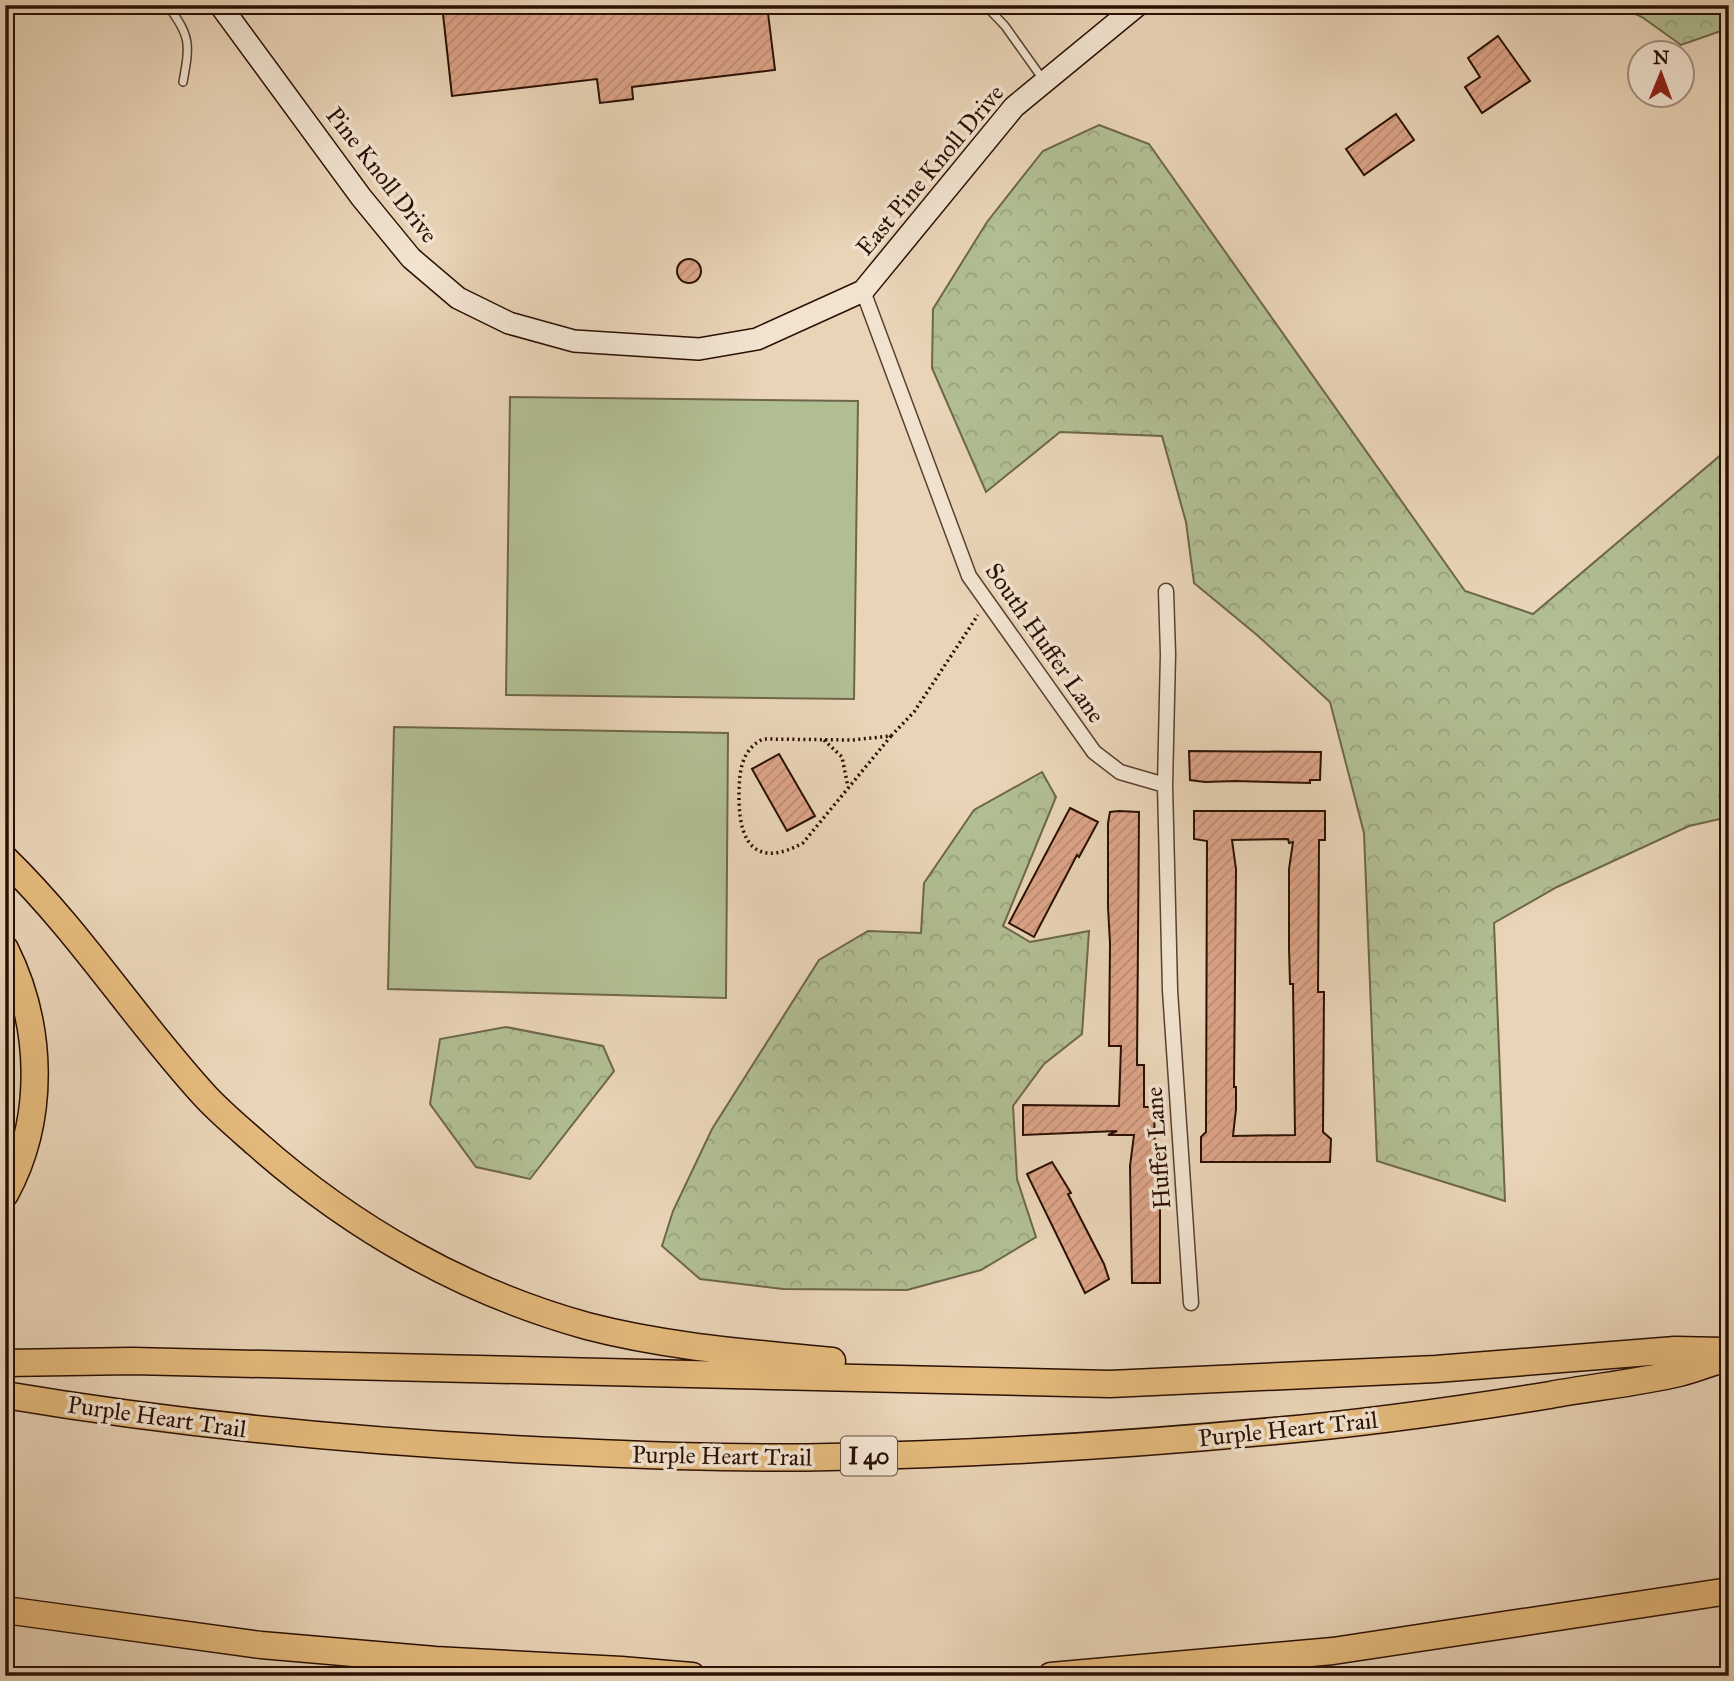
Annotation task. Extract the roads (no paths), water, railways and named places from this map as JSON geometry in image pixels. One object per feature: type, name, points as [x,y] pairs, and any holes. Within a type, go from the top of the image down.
[{"type":"highway","points":[[5,859],[51,906],[207,1098],[288,1171],[372,1232],[408,1253],[483,1289],[587,1326],[641,1338],[725,1350],[900,1368],[969,1380]]},
{"type":"highway","points":[[5,949],[25,1000],[34,1050],[35,1079],[33,1111],[26,1144],[15,1177],[5,1195]]},
{"type":"highway","points":[[5,1363],[132,1361],[1110,1384],[1436,1369],[1675,1350],[1729,1351]]},
{"type":"highway","name":"Purple Heart Trail","points":[[5,1395],[130,1415],[398,1443],[685,1457],[827,1458],[1016,1451],[1185,1440],[1400,1418],[1682,1373],[1729,1357]]},
{"type":"highway","points":[[1051,1676],[1333,1651],[1729,1591]]},
{"type":"highway","points":[[5,1610],[261,1645],[435,1660],[692,1676]]},
{"type":"street","name":"Pine Knoll Drive","points":[[220,5],[361,197],[411,258],[458,298],[509,323],[574,341],[699,349],[757,339],[863,291]]},
{"type":"street","name":"East Pine Knoll Drive","points":[[863,291],[1014,107],[1138,5]]},
{"type":"street","name":"South Huffer Lane","points":[[863,291],[969,576],[1094,752],[1120,772],[1165,785]]},
{"type":"street","points":[[1165,785],[1168,654],[1166,591]]},
{"type":"street","name":"Huffer Lane","points":[[1165,785],[1170,990],[1191,1303]]},
{"type":"lane","points":[[167,5],[184,28],[188,54],[183,82]]},
{"type":"lane","points":[[985,5],[1005,26],[1045,82]]}]
